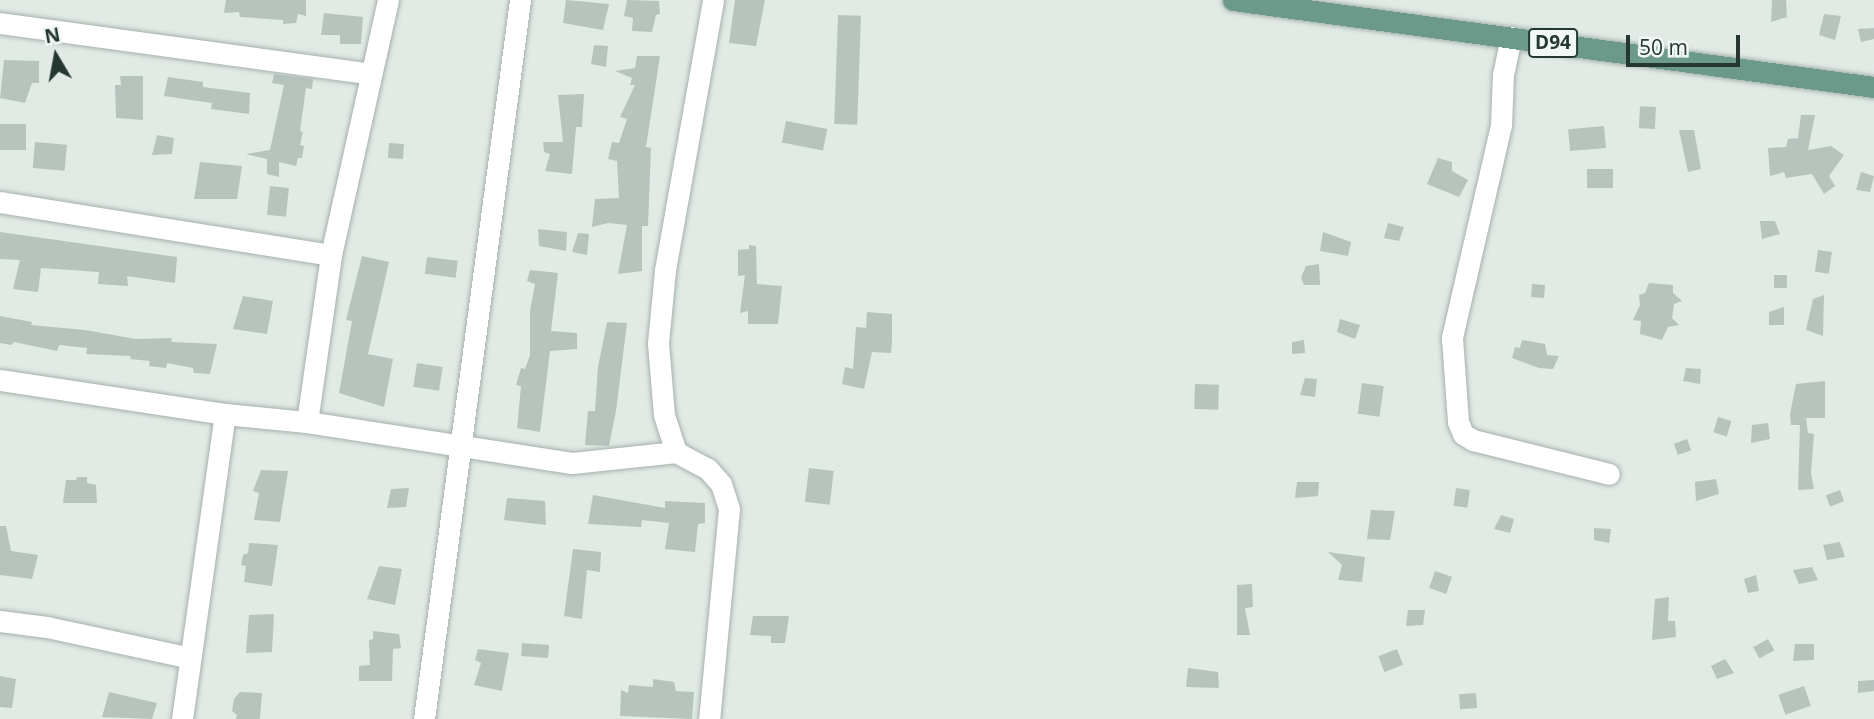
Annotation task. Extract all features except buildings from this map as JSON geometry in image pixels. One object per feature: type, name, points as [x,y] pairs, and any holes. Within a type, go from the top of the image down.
[{"type":"main road","name":"D94","points":[[1233,0],[1874,87]]},
{"type":"street","points":[[307,422],[331,255],[388,0]]},
{"type":"street","points":[[424,719],[520,0]]},
{"type":"street","points":[[676,452],[664,415],[658,343],[665,270],[713,0]]},
{"type":"street","points":[[0,23],[371,74]]},
{"type":"street","points":[[1511,37],[1503,74],[1501,125],[1469,275],[1452,338],[1458,422],[1463,435],[1473,440],[1609,474]]},
{"type":"street","points":[[0,202],[331,255]]},
{"type":"street","points":[[0,380],[225,414],[307,422],[460,444],[572,463],[676,452],[708,469],[721,484],[729,509],[709,719]]},
{"type":"street","points":[[182,719],[225,414]]},
{"type":"street","points":[[0,621],[47,627],[190,658]]}]
